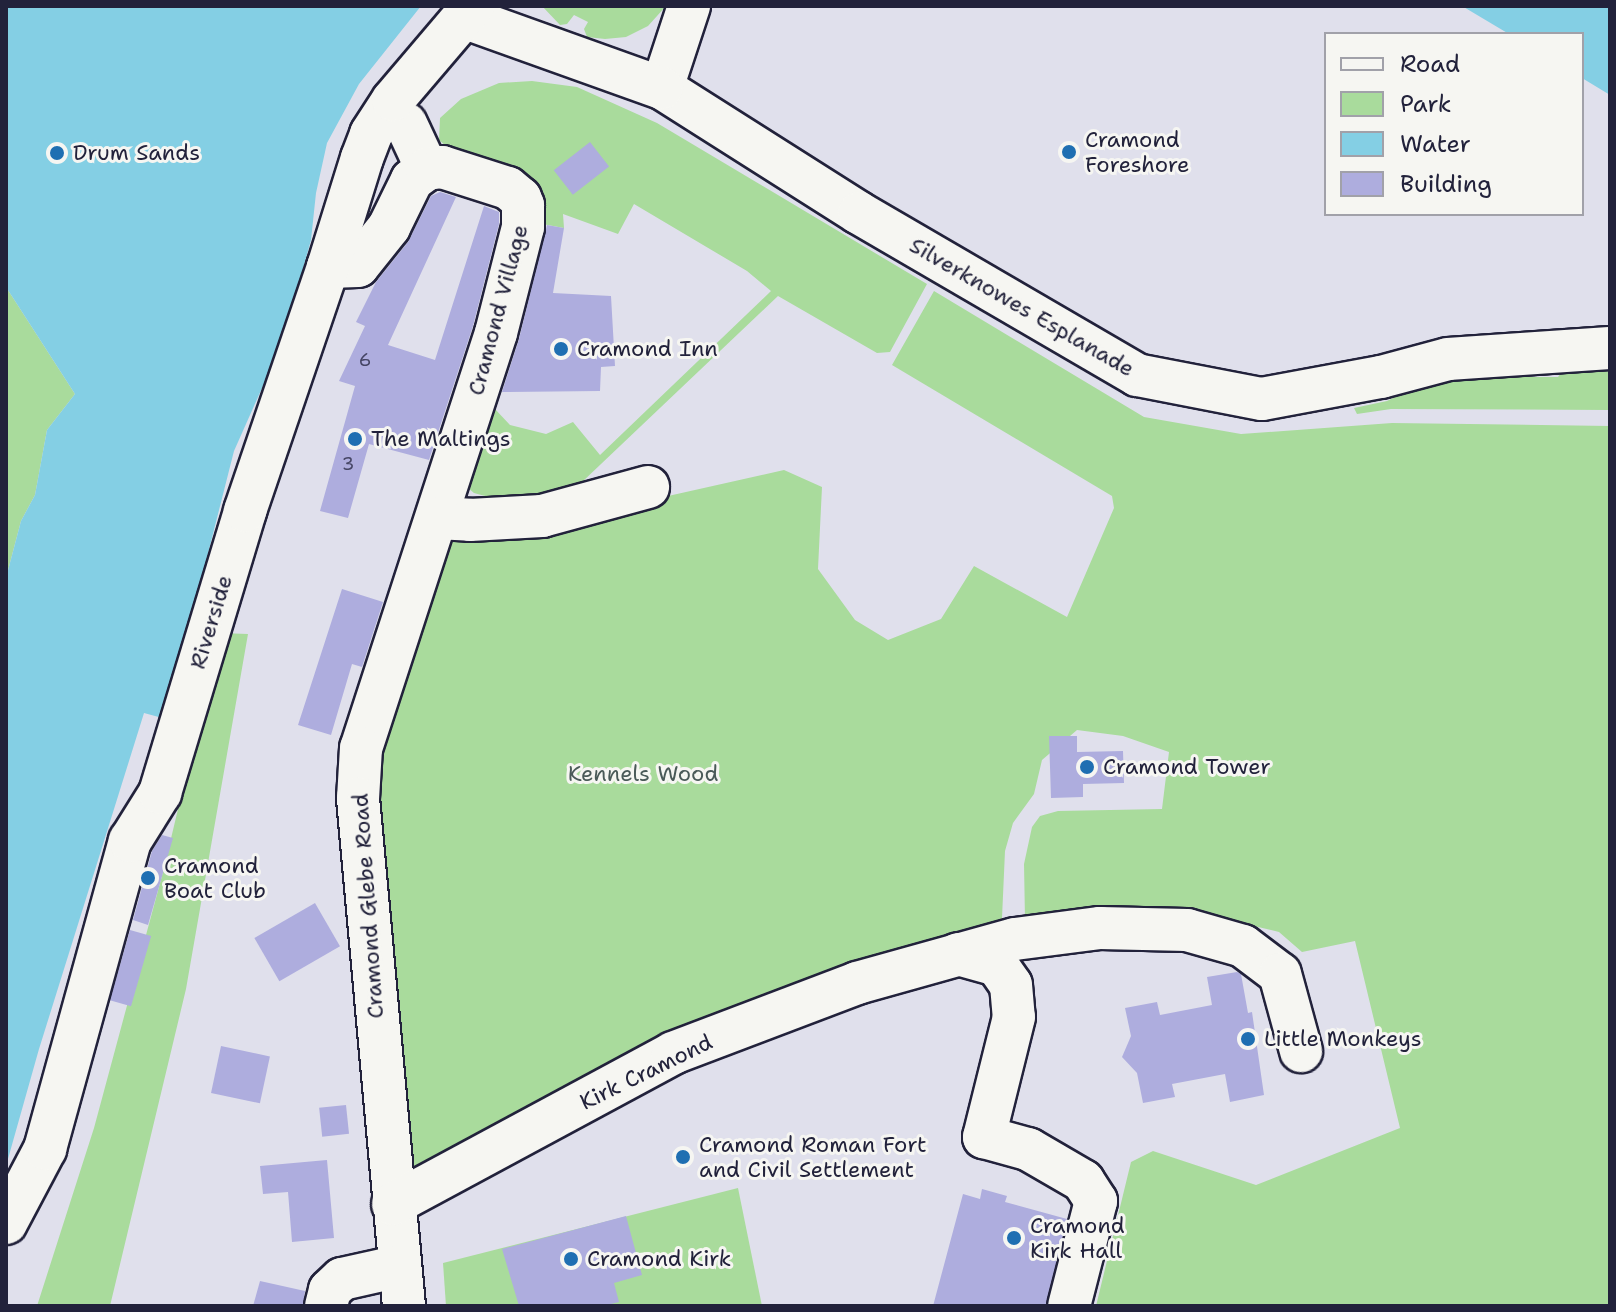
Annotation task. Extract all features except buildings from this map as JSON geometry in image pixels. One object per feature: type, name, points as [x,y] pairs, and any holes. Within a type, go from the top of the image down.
[{"type":"street","points":[[662,88],[689,6]]},
{"type":"street","name":"Silverknowes Esplanade","points":[[400,112],[470,12],[662,88],[859,213],[1137,375],[1262,399],[1381,377],[1448,359],[1610,348]]},
{"type":"street","points":[[328,267],[358,266],[389,227],[412,180],[427,169],[400,112]]},
{"type":"street","name":"Riverside","points":[[6,1223],[45,1149],[130,841],[160,793],[245,511],[362,158],[371,134],[400,112]]},
{"type":"street","name":"Cramond Village","points":[[427,169],[442,167],[508,188],[520,198],[524,214],[496,333],[437,518]]},
{"type":"street","points":[[437,518],[470,520],[542,516],[648,487]]},
{"type":"street","name":"Cramond Glebe Road","points":[[402,1286],[358,798],[361,748],[437,518]]},
{"type":"street","points":[[130,841],[125,817],[156,714]]},
{"type":"street","name":"Kirk Cramond","points":[[393,1204],[673,1053],[857,983],[1015,939],[1100,928],[1187,930],[1243,946],[1280,974],[1301,1051]]},
{"type":"street","points":[[958,954],[997,965],[1011,985],[1014,1017],[984,1137],[1028,1149],[1083,1181],[1096,1201],[1069,1306]]},
{"type":"street","points":[[326,1306],[330,1290],[342,1279],[402,1286]]},
{"type":"green space","points":[[542,6],[666,6],[648,26],[626,37],[605,39],[587,37],[584,29],[588,22],[574,15],[567,24],[560,25]]},
{"type":"green space","points":[[532,81],[577,87],[657,123],[927,284],[890,352],[877,353],[778,296],[581,483],[556,499],[518,505],[474,493],[462,483],[494,408],[510,425],[546,434],[573,422],[600,455],[771,291],[747,271],[634,204],[618,234],[563,214],[564,228],[537,223],[439,140],[440,118],[461,99],[499,83]]},
{"type":"green space","points":[[6,287],[75,394],[47,430],[35,495],[21,521],[6,578]]},
{"type":"green space","name":"Kennels Wood","points":[[934,291],[1144,417],[1241,434],[1392,423],[1610,426],[1610,1306],[1096,1306],[1131,1162],[1153,1151],[1256,1185],[1400,1128],[1355,941],[1302,952],[1279,932],[1199,913],[1025,920],[1024,864],[1032,827],[1040,816],[1058,811],[1162,809],[1169,752],[1123,736],[1077,730],[1042,760],[1034,794],[1013,823],[1005,851],[1002,918],[995,930],[415,1181],[411,1169],[373,773],[446,533],[521,529],[784,470],[822,487],[818,569],[855,620],[888,640],[941,619],[974,566],[1067,617],[1114,508],[1112,496],[892,365]]},
{"type":"green space","points":[[1610,365],[1610,410],[1391,409],[1357,414],[1354,408],[1387,401],[1429,380],[1521,371],[1524,377],[1558,377],[1564,369]]},
{"type":"green space","points":[[220,633],[248,634],[186,989],[110,1306],[37,1306],[94,1128],[163,872]]},
{"type":"green space","points":[[738,1188],[762,1306],[446,1306],[443,1263]]},
{"type":"water","points":[[6,6],[421,6],[359,84],[327,143],[316,193],[311,240],[283,341],[234,451],[166,719],[144,713],[39,1049],[6,1166],[6,578],[21,521],[35,495],[47,430],[75,394],[6,287]]},
{"type":"water","points":[[1462,6],[1610,6],[1610,95],[1584,79],[1584,32],[1506,32]]},
{"type":"place","name":"Cramond Foreshore","points":[[1069,152]]},
{"type":"place","name":"Drum Sands","points":[[57,153]]},
{"type":"place","name":"Cramond Inn","points":[[561,349]]},
{"type":"place","name":"The Maltings","points":[[355,439]]},
{"type":"place","name":"Cramond Tower","points":[[1087,767]]},
{"type":"place","name":"Cramond Boat Club","points":[[148,878]]},
{"type":"place","name":"Little Monkeys","points":[[1248,1039]]},
{"type":"place","name":"Cramond Roman Fort and Civil Settlement","points":[[683,1157]]},
{"type":"place","name":"Cramond Kirk Hall","points":[[1014,1238]]},
{"type":"place","name":"Cramond Kirk","points":[[571,1259]]}]
